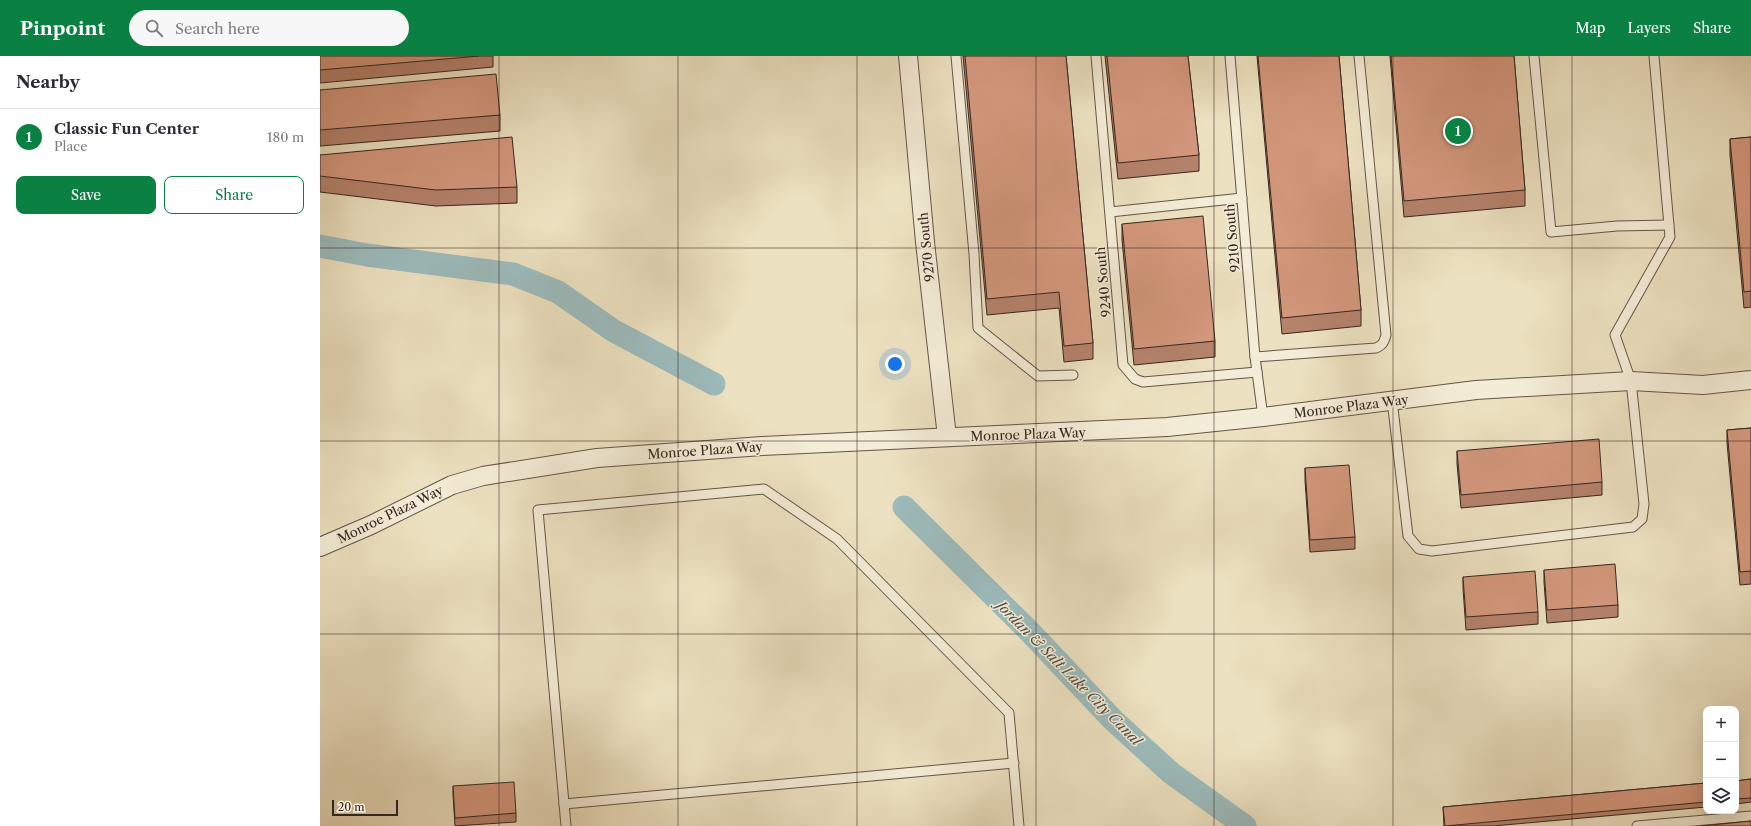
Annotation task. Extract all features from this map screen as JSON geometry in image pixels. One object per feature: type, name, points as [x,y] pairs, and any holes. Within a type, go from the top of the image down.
[{"type":"street","name":"9270 South","points":[[908,56],[924,234],[947,437]]},
{"type":"street","name":"Monroe Plaza Way","points":[[320,547],[371,525],[452,485],[483,476],[604,457],[762,446],[1167,427],[1263,417],[1476,390],[1630,381],[1703,385],[1751,380]]},
{"type":"lane","points":[[956,56],[974,254],[978,328],[1038,376],[1073,375]]},
{"type":"lane","name":"9240 South","points":[[1096,56],[1123,365],[1135,379],[1143,382],[1257,372]]},
{"type":"lane","name":"9210 South","points":[[1230,56],[1255,357],[1263,417]]},
{"type":"lane","points":[[1255,357],[1376,348],[1381,346],[1384,342],[1386,335],[1359,56]]},
{"type":"lane","points":[[1534,56],[1551,232],[1617,226],[1669,225]]},
{"type":"lane","points":[[1392,400],[1408,536],[1419,549],[1432,551],[1633,527],[1642,519],[1644,504],[1630,381],[1616,335],[1670,237],[1654,56]]},
{"type":"lane","points":[[1110,212],[1242,198]]},
{"type":"lane","points":[[566,826],[538,510],[764,489],[837,539],[1009,713],[1019,826]]},
{"type":"lane","points":[[564,804],[1014,763]]},
{"type":"lane","points":[[1637,826],[1751,816]]},
{"type":"building","points":[[320,56],[479,56],[320,70]]},
{"type":"building","points":[[965,56],[1066,56],[1093,343],[1064,346],[1059,292],[987,299]]},
{"type":"building","points":[[1107,56],[1188,56],[1199,155],[1118,163]]},
{"type":"building","points":[[1258,56],[1339,56],[1361,310],[1282,318]]},
{"type":"building","points":[[1391,56],[1514,56],[1525,190],[1404,201]]},
{"type":"building","points":[[496,74],[500,115],[320,130],[320,90]]},
{"type":"building","points":[[512,137],[517,187],[436,190],[320,176],[320,155]]},
{"type":"building","points":[[1751,137],[1751,291],[1744,292],[1730,139]]},
{"type":"building","points":[[1203,216],[1215,341],[1134,349],[1122,224]]},
{"type":"building","points":[[1751,428],[1751,571],[1740,572],[1727,430]]},
{"type":"building","points":[[1599,439],[1602,482],[1461,495],[1457,451]]},
{"type":"building","points":[[1349,465],[1355,537],[1310,540],[1305,468]]},
{"type":"building","points":[[1615,564],[1618,605],[1547,610],[1544,570]]},
{"type":"building","points":[[1535,571],[1538,612],[1466,617],[1463,577]]},
{"type":"building","points":[[1751,779],[1751,798],[1739,799],[1739,781]]},
{"type":"building","points":[[514,782],[516,813],[455,818],[453,786]]},
{"type":"building","points":[[1703,783],[1703,802],[1445,826],[1443,807]]},
{"type":"building","points":[[1751,821],[1751,826],[1701,826]]},
{"type":"waterway","name":"Jordan & Salt Lake City Canal","points":[[320,246],[367,255],[513,274],[558,292],[614,331],[714,384]]},
{"type":"waterway","name":"Jordan & Salt Lake City Canal","points":[[904,507],[1031,633],[1113,720],[1171,773],[1245,826]]},
{"type":"place","name":"Classic Fun Center","points":[[1458,131]]}]
